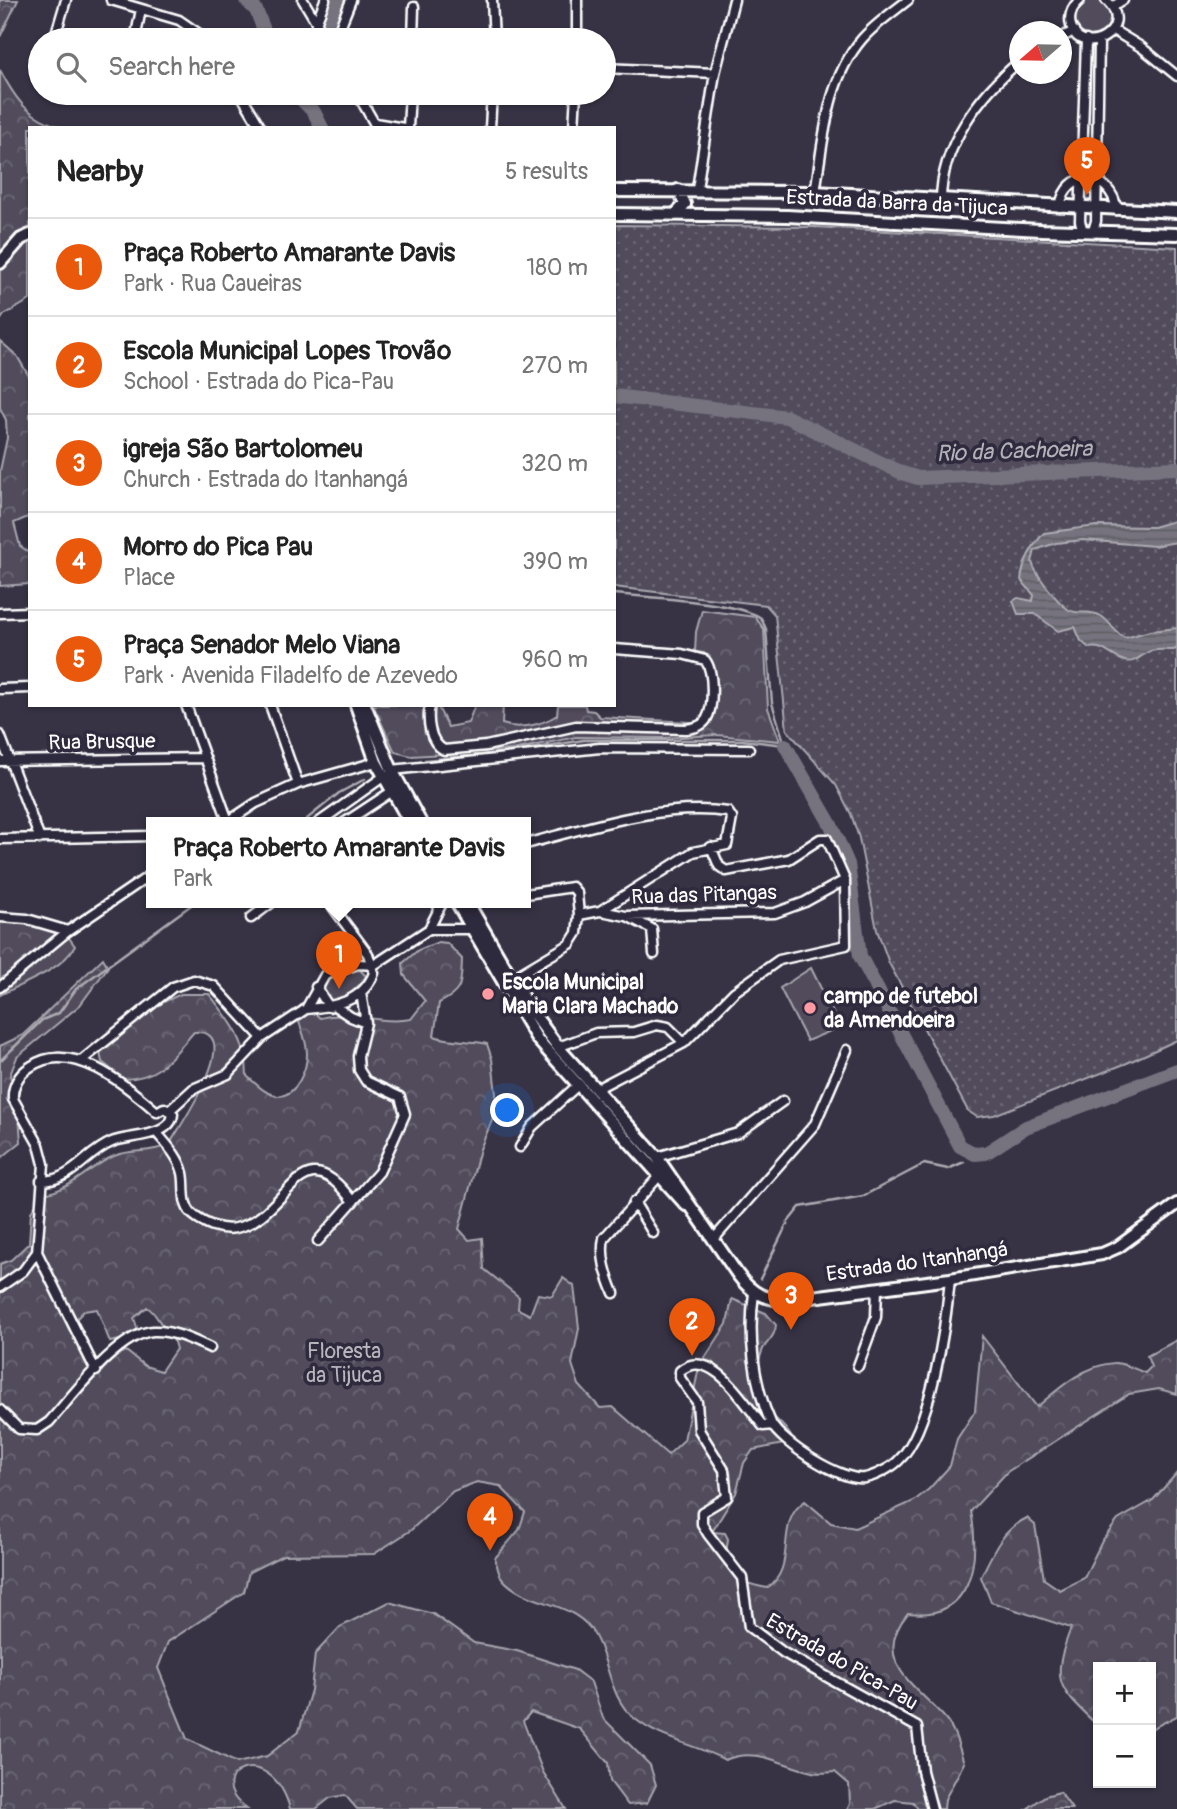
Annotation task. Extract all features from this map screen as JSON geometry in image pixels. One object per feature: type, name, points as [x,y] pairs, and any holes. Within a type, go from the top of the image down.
[{"type":"main road","points":[[616,191],[698,189],[815,192],[1177,212]]},
{"type":"main road","points":[[675,215],[685,204],[678,190]]},
{"type":"main road","name":"Estrada da Barra da Tijuca","points":[[616,214],[787,216],[1177,234]]},
{"type":"main road","points":[[0,263],[21,239],[28,236]]},
{"type":"main road","points":[[357,707],[376,761],[417,817]]},
{"type":"main road","points":[[366,707],[387,774]]},
{"type":"main road","points":[[396,789],[408,817]]},
{"type":"main road","points":[[460,908],[537,1040],[677,1197],[691,1209]]},
{"type":"main road","points":[[471,908],[511,979],[558,1047],[657,1157],[713,1240],[754,1293]]},
{"type":"main road","name":"Estrada do Itanhangá","points":[[754,1293],[774,1300],[789,1300],[950,1279],[1102,1254],[1118,1247],[1177,1204]]},
{"type":"street","points":[[58,28],[66,0]]},
{"type":"street","points":[[111,0],[188,24],[193,28]]},
{"type":"street","points":[[303,0],[319,28]]},
{"type":"street","points":[[316,23],[325,0]]},
{"type":"street","points":[[340,28],[351,0]]},
{"type":"street","points":[[492,0],[493,28]]},
{"type":"street","points":[[576,0],[577,28]]},
{"type":"street","points":[[815,192],[832,92],[840,73],[864,36],[908,0]]},
{"type":"street","points":[[1076,1],[1070,14],[1074,31],[1086,40],[1099,41],[1113,30],[1115,18],[1109,4],[1123,0]]},
{"type":"street","points":[[698,189],[715,73],[732,1]]},
{"type":"street","points":[[413,28],[414,7]]},
{"type":"street","points":[[137,28],[141,9]]},
{"type":"street","points":[[1113,30],[1141,47],[1177,76]]},
{"type":"street","points":[[1086,40],[1082,208],[1088,231]]},
{"type":"street","points":[[1088,231],[1096,209],[1099,41]]},
{"type":"street","points":[[616,69],[715,73]]},
{"type":"street","points":[[941,201],[951,151],[966,122],[988,90],[1009,71]]},
{"type":"street","points":[[247,105],[260,126]]},
{"type":"street","points":[[364,105],[376,126]]},
{"type":"street","points":[[406,126],[409,105]]},
{"type":"street","points":[[490,126],[491,105]]},
{"type":"street","points":[[574,126],[575,105]]},
{"type":"street","points":[[1060,207],[1067,189],[1083,179],[1097,180],[1109,188],[1116,209]]},
{"type":"street","points":[[0,613],[28,612]]},
{"type":"street","points":[[429,707],[428,716],[435,742],[444,750],[486,746],[576,726],[686,729],[701,725],[706,719],[711,674],[705,660],[669,652],[616,649]]},
{"type":"street","points":[[0,689],[28,688]]},
{"type":"street","points":[[187,707],[225,817]]},
{"type":"street","points":[[271,707],[298,784]]},
{"type":"street","points":[[0,735],[5,760],[40,839]]},
{"type":"street","points":[[326,817],[387,774],[600,747],[749,749]]},
{"type":"street","name":"Rua Brusque","points":[[5,760],[204,758]]},
{"type":"street","points":[[235,817],[256,803],[298,784],[343,774],[376,761]]},
{"type":"street","points":[[347,803],[355,816],[396,789]]},
{"type":"street","points":[[531,843],[668,812],[728,812],[733,818],[729,841],[722,846],[693,852],[600,911],[579,915]]},
{"type":"street","points":[[0,839],[146,836]]},
{"type":"street","points":[[596,1089],[684,1043],[734,992],[779,960],[846,945],[845,880],[824,838],[789,859],[726,871],[719,866],[711,848]]},
{"type":"street","points":[[0,987],[68,931],[146,878]]},
{"type":"street","name":"Rua das Pitangas","points":[[600,911],[626,916],[775,913],[805,902],[845,880]]},
{"type":"street","points":[[511,979],[570,944],[577,933],[577,893],[572,887],[531,893]]},
{"type":"street","points":[[251,918],[264,908]]},
{"type":"street","points":[[170,1110],[193,1089],[228,1074],[262,1038],[306,1009],[333,1007],[360,993],[372,979],[374,965],[334,908]]},
{"type":"street","points":[[306,1009],[316,987],[326,975],[349,967],[374,965],[429,929],[440,908]]},
{"type":"street","points":[[626,916],[652,929],[654,954]]},
{"type":"street","points":[[0,917],[27,919],[68,931]]},
{"type":"street","points":[[429,929],[471,929]]},
{"type":"street","points":[[349,967],[356,957],[359,944]]},
{"type":"street","points":[[80,1061],[173,987],[194,980],[214,986],[262,1038]]},
{"type":"street","points":[[316,987],[333,1007],[366,1023]]},
{"type":"street","points":[[317,1241],[379,1172],[405,1114],[400,1097],[366,1081],[362,1076],[358,1056],[366,1023],[360,993]]},
{"type":"street","points":[[558,1047],[596,1033],[634,1032],[657,1025],[668,1027],[684,1043]]},
{"type":"street","points":[[713,1240],[815,1124],[847,1050]]},
{"type":"street","points":[[96,1371],[37,1252],[44,1164],[39,1145],[13,1099],[12,1091],[26,1069],[44,1058],[61,1056],[80,1061],[132,1090],[157,1112]]},
{"type":"street","points":[[520,1147],[532,1127],[579,1084]]},
{"type":"street","points":[[657,1157],[738,1133],[783,1101]]},
{"type":"street","points":[[157,1112],[164,1108],[170,1110]]},
{"type":"street","points":[[41,1181],[64,1177],[109,1143],[157,1133],[172,1120],[170,1110]]},
{"type":"street","points":[[157,1112],[156,1119],[164,1126]]},
{"type":"street","points":[[157,1133],[175,1155],[183,1173],[186,1202],[191,1213],[225,1230],[246,1226],[261,1218],[291,1184],[309,1172],[327,1174],[337,1180],[353,1202]]},
{"type":"street","points":[[614,1293],[607,1276],[602,1247],[608,1230],[660,1175]]},
{"type":"street","points":[[634,1202],[653,1233]]},
{"type":"street","points":[[1,1286],[23,1271],[37,1252]]},
{"type":"street","points":[[754,1293],[751,1343],[772,1425],[800,1451],[850,1477],[864,1478],[899,1461],[922,1415],[938,1363],[950,1279]]},
{"type":"street","points":[[858,1366],[876,1317],[877,1288]]},
{"type":"street","points":[[0,1410],[19,1429],[37,1430],[49,1423],[96,1371],[128,1341],[151,1331],[185,1337],[210,1348]]},
{"type":"street","name":"Estrada do Pica-Pau","points":[[772,1425],[763,1426],[715,1370],[691,1365],[680,1371],[680,1378],[697,1402],[699,1430],[724,1469],[727,1497],[702,1512],[702,1524],[742,1578],[749,1627],[784,1653],[918,1727],[922,1771],[932,1809]]},
{"type":"green space","points":[[1092,-1],[1105,5],[1111,18],[1105,31],[1092,37],[1079,31],[1073,18],[1079,5]]},
{"type":"green space","points":[[0,0],[18,0],[0,37]]},
{"type":"green space","points":[[0,70],[25,107],[41,119],[57,126],[28,126],[28,301],[4,315],[0,321]]},
{"type":"green space","points":[[616,225],[815,227],[1177,247],[1177,1040],[1127,1063],[994,1115],[977,1117],[968,1111],[889,963],[877,930],[859,838],[851,814],[836,785],[787,730],[775,615],[766,605],[616,587]]},
{"type":"green space","points":[[0,341],[17,356],[28,375],[28,517],[14,523],[20,546],[28,552],[28,584],[0,586],[0,471],[7,438],[6,420],[0,408]]},
{"type":"green space","points":[[702,610],[755,617],[764,629],[768,708],[780,741],[717,735],[663,738],[576,737],[513,750],[411,756],[395,752],[374,707],[438,707],[448,727],[468,723],[474,707],[503,707],[502,724],[516,727],[530,726],[551,719],[557,715],[558,707],[585,707],[586,710],[594,711],[600,717],[708,723],[715,710],[714,677],[712,662],[704,653],[695,652],[696,632]]},
{"type":"green space","points":[[0,917],[61,927],[75,946],[69,955],[52,969],[0,995]]},
{"type":"green space","name":"Floresta da Tijuca","points":[[438,942],[447,943],[462,959],[457,991],[439,1003],[434,1036],[487,1044],[492,1059],[496,1094],[493,1118],[480,1149],[459,1229],[469,1240],[482,1238],[484,1269],[519,1297],[518,1309],[530,1315],[538,1294],[552,1296],[563,1278],[574,1286],[579,1328],[572,1364],[579,1385],[600,1408],[613,1407],[668,1455],[684,1440],[699,1367],[727,1324],[732,1299],[766,1313],[776,1325],[761,1354],[756,1388],[763,1405],[791,1435],[794,1442],[753,1450],[744,1463],[736,1493],[712,1532],[725,1533],[728,1539],[729,1568],[739,1579],[767,1588],[777,1579],[785,1557],[790,1520],[795,1510],[805,1501],[831,1523],[855,1528],[914,1501],[929,1489],[950,1466],[957,1439],[975,1411],[982,1336],[1037,1407],[1072,1379],[1092,1368],[1114,1363],[1145,1373],[1151,1367],[1147,1356],[1177,1340],[1177,1394],[1159,1389],[1129,1394],[1007,1472],[971,1511],[974,1530],[972,1567],[967,1584],[959,1597],[947,1607],[930,1613],[908,1613],[897,1630],[893,1644],[895,1658],[901,1670],[909,1682],[948,1722],[964,1763],[945,1799],[944,1809],[918,1809],[913,1802],[895,1800],[875,1809],[847,1809],[850,1803],[849,1784],[835,1772],[815,1773],[759,1756],[736,1756],[725,1760],[655,1732],[634,1718],[625,1709],[613,1687],[602,1651],[590,1628],[570,1612],[511,1587],[501,1576],[495,1558],[519,1530],[525,1512],[500,1486],[477,1482],[453,1491],[411,1530],[374,1554],[283,1555],[249,1572],[244,1592],[168,1642],[158,1668],[187,1739],[237,1763],[267,1756],[299,1731],[311,1690],[315,1654],[340,1627],[389,1602],[433,1614],[474,1643],[517,1651],[575,1670],[591,1682],[603,1718],[650,1765],[656,1785],[647,1803],[628,1805],[610,1781],[608,1763],[580,1729],[531,1712],[523,1721],[543,1772],[566,1809],[357,1809],[345,1795],[330,1798],[316,1809],[290,1809],[281,1787],[268,1774],[255,1769],[243,1769],[234,1775],[230,1784],[234,1796],[247,1809],[0,1809],[0,1264],[11,1260],[29,1243],[31,1212],[43,1194],[63,1188],[114,1156],[157,1149],[171,1142],[206,1080],[213,1061],[214,1045],[209,1035],[194,1032],[171,1058],[156,1070],[137,1078],[124,1079],[102,1062],[99,1048],[137,1014],[181,994],[209,994],[241,1041],[247,1076],[270,1094],[285,1095],[300,1080],[307,1060],[306,1043],[296,1011],[303,1003],[320,1018],[343,1016],[411,1019],[425,1001],[404,975],[403,963],[418,950]],"holes":[[[147,1307],[172,1335],[176,1349],[161,1371],[145,1366],[126,1351],[95,1366],[77,1338],[77,1318],[84,1311],[97,1309],[110,1342],[129,1338],[138,1331],[134,1318]]]},
{"type":"green space","points":[[103,958],[108,967],[80,1005],[17,1057],[10,1075],[18,1102],[21,1142],[0,1159],[0,1046],[23,1035]]},
{"type":"green space","name":"campo de futebol da Amendoeira","points":[[811,968],[840,1027],[807,1041],[780,988]]},
{"type":"green space","points":[[359,969],[366,976],[359,985],[346,996],[331,1002],[324,992],[326,980]]},
{"type":"green space","points":[[1177,1473],[1177,1716],[1156,1726],[1156,1662],[1093,1662],[1093,1721],[1066,1693],[1062,1683],[1061,1661],[1071,1628],[991,1602],[981,1577],[1005,1535],[1027,1518],[1035,1525],[1044,1579],[1060,1590],[1084,1578],[1102,1541],[1118,1520],[1153,1500]]},
{"type":"green space","points":[[1060,1792],[1072,1809],[1027,1809],[1045,1796]]},
{"type":"shaded area","points":[[1177,520],[1177,542],[1154,546],[1083,540],[1056,543],[1035,550],[1032,562],[1048,588],[1069,610],[1101,616],[1125,638],[1150,631],[1177,628],[1177,648],[1174,650],[1154,650],[1135,660],[1125,661],[1099,648],[1089,648],[1081,641],[1075,627],[1058,631],[1035,614],[1018,614],[1013,601],[1018,598],[1033,601],[1034,595],[1021,580],[1022,573],[1029,555],[1044,533],[1096,526],[1153,527]]},
{"type":"waterway","name":"Rio da Cachoeira","points":[[246,0],[256,10],[263,28]]},
{"type":"waterway","points":[[324,28],[338,0]]},
{"type":"waterway","name":"Rio da Cachoeira","points":[[307,105],[321,126]]},
{"type":"waterway","name":"Rio da Cachoeira","points":[[616,396],[787,417],[902,473],[918,478],[1177,468]]},
{"type":"waterway","points":[[425,760],[511,752],[584,740],[742,740],[785,745],[772,703],[766,629],[761,618],[749,612],[713,604],[616,594]]},
{"type":"waterway","points":[[785,745],[831,825],[848,864],[860,956],[960,1146],[975,1154],[986,1153],[1026,1127],[1177,1070]]},
{"type":"waterway","points":[[309,817],[339,793],[365,779]]},
{"type":"waterway","points":[[0,1061],[42,1020],[59,1013],[76,989],[187,908]]},
{"type":"waterway","points":[[760,1279],[788,1222],[800,1207],[863,1196],[924,1164],[948,1169],[964,1162]]},
{"type":"place","name":"Praça Senador Melo Viana","points":[[1087,195]]},
{"type":"place","name":"Praça Roberto Amarante Davis","points":[[339,989]]},
{"type":"place","name":"Escola Municipal Maria Clara Machado","points":[[488,994]]},
{"type":"place","name":"campo de futebol da Amendoeira","points":[[810,1008]]},
{"type":"place","name":"igreja São Bartolomeu","points":[[791,1330]]},
{"type":"place","name":"Escola Municipal Lopes Trovão","points":[[692,1356]]},
{"type":"place","name":"Morro do Pica Pau","points":[[490,1551]]}]
